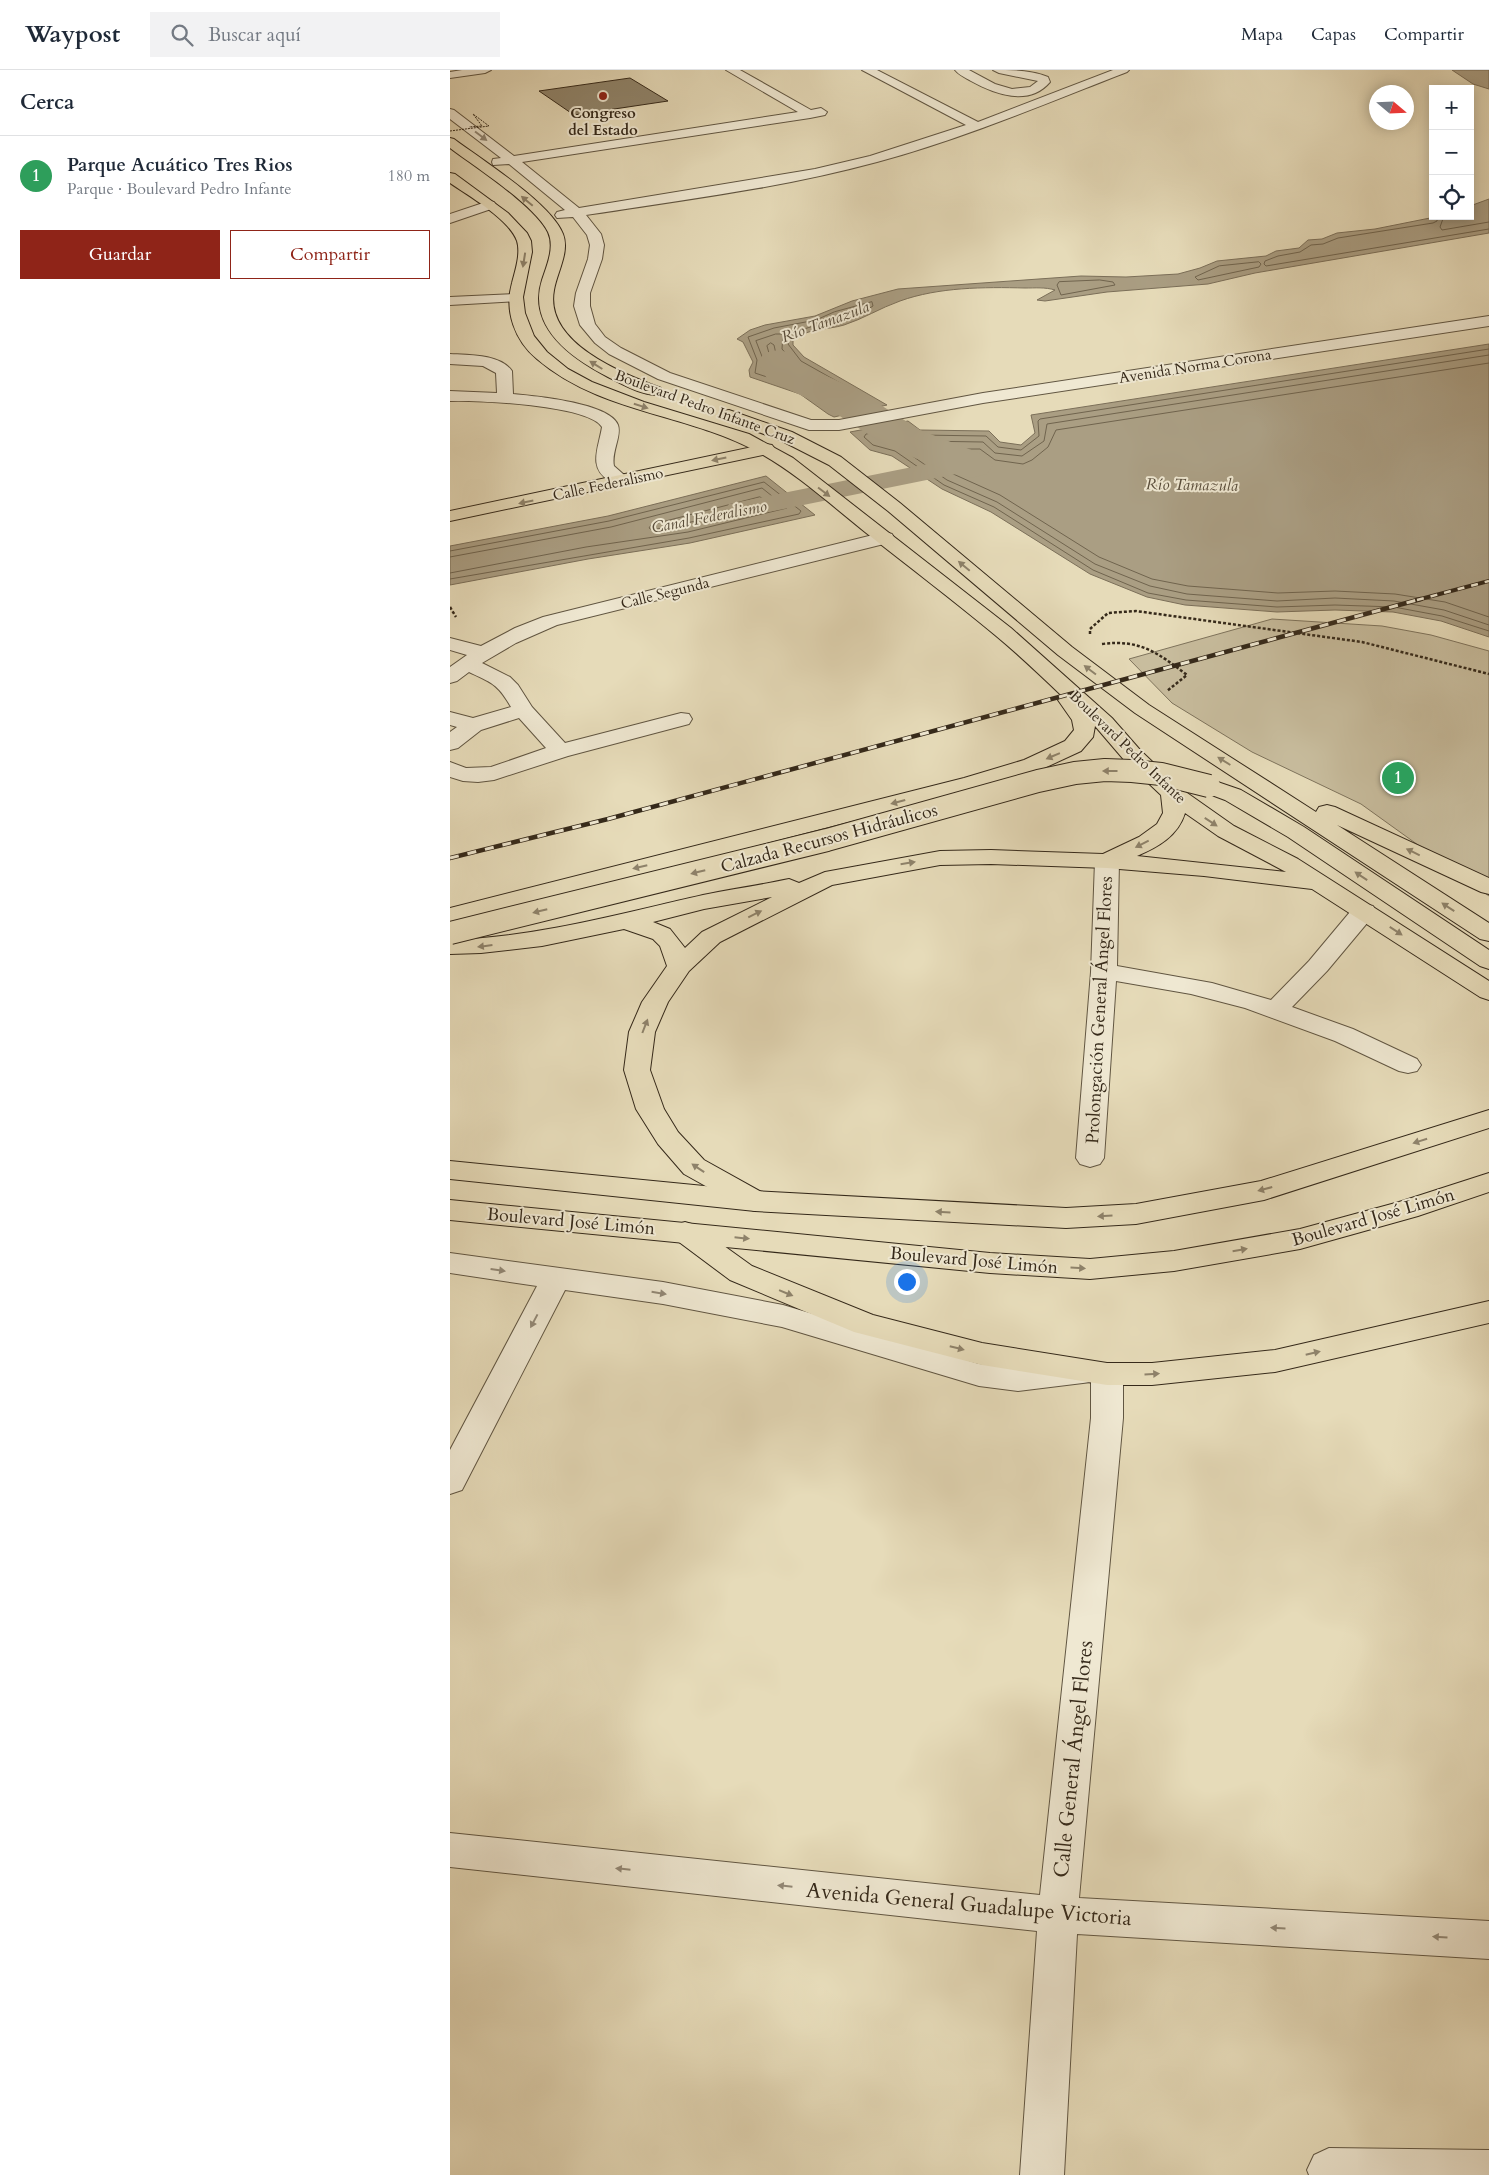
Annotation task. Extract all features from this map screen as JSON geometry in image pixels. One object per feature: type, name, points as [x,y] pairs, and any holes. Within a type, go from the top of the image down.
[{"type":"main road","name":"Boulevard Pedro Infante Cruz","points":[[450,142],[546,217],[556,234],[557,252],[546,295],[549,316],[555,328],[570,345],[599,367],[627,381],[665,394]]},
{"type":"main road","name":"Boulevard Pedro Infante Cruz","points":[[450,177],[517,228],[524,240],[525,255],[516,298],[518,317],[526,336],[540,354],[560,370],[587,385],[630,402],[741,437],[766,449],[787,462],[791,467]]},
{"type":"main road","name":"Boulevard Pedro Infante Cruz","points":[[711,409],[786,436],[835,461]]},
{"type":"main road","name":"Calle Federalismo","points":[[450,516],[766,449]]},
{"type":"main road","name":"Boulevard Pedro Infante","points":[[835,461],[894,507],[1065,651],[1142,709],[1489,934]]},
{"type":"main road","name":"Boulevard Pedro Infante","points":[[791,467],[1004,632],[1104,723],[1133,756],[1172,793],[1226,831],[1290,864],[1489,992]]},
{"type":"main road","name":"Calzada Recursos Hidráulicos","points":[[450,915],[972,783],[1032,765],[1073,746],[1082,737],[1085,730],[1083,720],[1061,690],[1031,663],[1004,632]]},
{"type":"main road","name":"Calzada Recursos Hidráulicos","points":[[450,933],[827,840],[1038,781],[1076,773],[1105,770],[1161,774],[1209,786],[1233,795],[1296,832],[1489,961]]},
{"type":"main road","points":[[1254,780],[1489,887]]},
{"type":"main road","points":[[1107,861],[1161,834],[1170,823],[1174,813],[1172,793]]},
{"type":"main road","points":[[450,948],[509,943],[627,922],[694,904],[940,858],[991,857],[1107,861],[1204,869],[1322,884]]},
{"type":"main road","points":[[755,1201],[694,1167],[674,1146],[650,1109],[637,1070],[642,1032],[655,1002],[680,966],[711,937],[825,880]]},
{"type":"main road","points":[[627,922],[653,929],[663,934],[675,948],[680,966]]},
{"type":"main road","points":[[450,1170],[755,1201],[1066,1218],[1136,1214],[1264,1190],[1478,1122]]},
{"type":"main road","name":"Boulevard José Limón","points":[[450,1210],[990,1263],[1090,1269],[1174,1261],[1300,1239],[1408,1210],[1489,1182]]},
{"type":"main road","points":[[685,1232],[741,1273],[865,1324],[982,1354],[1098,1372],[1152,1374],[1275,1361],[1489,1312]]},
{"type":"street","points":[[451,75],[485,70]]},
{"type":"street","points":[[479,165],[815,113],[732,70]]},
{"type":"street","points":[[868,70],[976,126]]},
{"type":"street","points":[[961,70],[1003,92],[1027,91],[1044,82],[1044,79],[1039,77],[999,70]]},
{"type":"street","points":[[546,217],[815,173],[874,159],[976,126],[1123,70]]},
{"type":"street","name":"Avenida Norma Corona","points":[[450,113],[577,213],[594,234],[596,245],[595,259],[583,293],[582,306],[588,324],[608,345],[638,364],[664,376],[809,425],[839,425],[902,412],[1489,321]]},
{"type":"street","points":[[450,219],[489,205]]},
{"type":"street","points":[[450,301],[516,298]]},
{"type":"street","points":[[450,359],[482,362],[499,366],[504,370],[505,398]]},
{"type":"street","points":[[450,396],[505,398],[575,408],[601,417],[609,423],[611,428],[604,449],[604,460],[614,477],[622,481]]},
{"type":"street","name":"Calle Segunda","points":[[450,677],[475,658],[518,632],[550,621],[885,538]]},
{"type":"street","points":[[450,644],[475,658],[511,688],[523,710],[560,752]]},
{"type":"street","points":[[450,743],[473,726],[523,710]]},
{"type":"street","points":[[450,718],[473,726]]},
{"type":"street","points":[[450,769],[463,774],[494,773],[560,752],[680,719]]},
{"type":"street","name":"Prolongación General Ángel Flores","points":[[1090,1158],[1104,972],[1107,861]]},
{"type":"street","points":[[1275,1010],[1318,966],[1364,911]]},
{"type":"street","points":[[1104,972],[1156,980],[1250,1000],[1344,1035],[1408,1065]]},
{"type":"street","points":[[450,1263],[663,1293],[783,1316],[979,1375],[1018,1379],[1098,1372]]},
{"type":"street","points":[[450,1481],[556,1278]]},
{"type":"street","name":"Calle General Ángel Flores","points":[[1042,2175],[1058,1915],[1106,1428],[1098,1372]]},
{"type":"street","name":"Avenida General Guadalupe Victoria","points":[[450,1850],[1058,1915],[1489,1940]]},
{"type":"street","points":[[1329,2170],[1481,2173]]},
{"type":"path","points":[[450,132],[489,126],[474,114],[482,126],[469,127]]},
{"type":"path","points":[[1091,646],[1090,629],[1108,613],[1136,611],[1362,642],[1489,674]]},
{"type":"path","points":[[1065,651],[1112,642],[1139,643],[1153,649],[1187,675],[1180,683],[1142,709]]},
{"type":"shaded area","points":[[1272,619],[1382,626],[1431,635],[1489,651],[1489,896],[1361,804],[1252,752],[1172,703],[1129,659]]},
{"type":"water","points":[[1452,70],[1489,70],[1489,89],[1473,84]]},
{"type":"water","points":[[1489,199],[1489,233],[1255,273],[1208,284],[1107,292],[1045,301],[1037,300],[1055,290],[1048,288],[978,288],[946,290],[915,296],[885,307],[858,320],[838,327],[804,334],[793,341],[793,345],[804,357],[887,405],[834,417],[800,394],[750,377],[749,370],[753,362],[743,342],[737,339],[750,330],[765,325],[815,316],[852,301],[898,289],[1081,276],[1126,277],[1178,274],[1217,261],[1266,256],[1276,251],[1299,248],[1308,240],[1322,239],[1337,233],[1375,229],[1429,218],[1429,220],[1474,220],[1474,205]]},
{"type":"water","points":[[1489,344],[1489,637],[1441,621],[1393,612],[1335,610],[1277,612],[1185,605],[1147,597],[1090,574],[991,512],[942,489],[892,456],[870,450],[850,432],[908,421],[920,430],[989,431],[1000,442],[1021,445],[1035,433],[1031,415]]},
{"type":"water","points":[[766,476],[815,515],[690,543],[588,559],[450,585],[450,546],[608,516]]},
{"type":"building","name":"Congreso del Estado","points":[[630,78],[668,101],[574,115],[539,91]]},
{"type":"waterway","name":"Río Tamazula","points":[[778,362],[781,370],[842,399],[905,439],[971,465]]},
{"type":"waterway","name":"Canal Federalismo","points":[[739,510],[967,464]]},
{"type":"railway","points":[[1417,600],[1489,581]]},
{"type":"railway","points":[[450,858],[608,819],[1421,599]]},
{"type":"place","name":"Congreso del Estado","points":[[603,96]]},
{"type":"place","name":"Parque Acuático Tres Rios","points":[[1398,778]]}]
